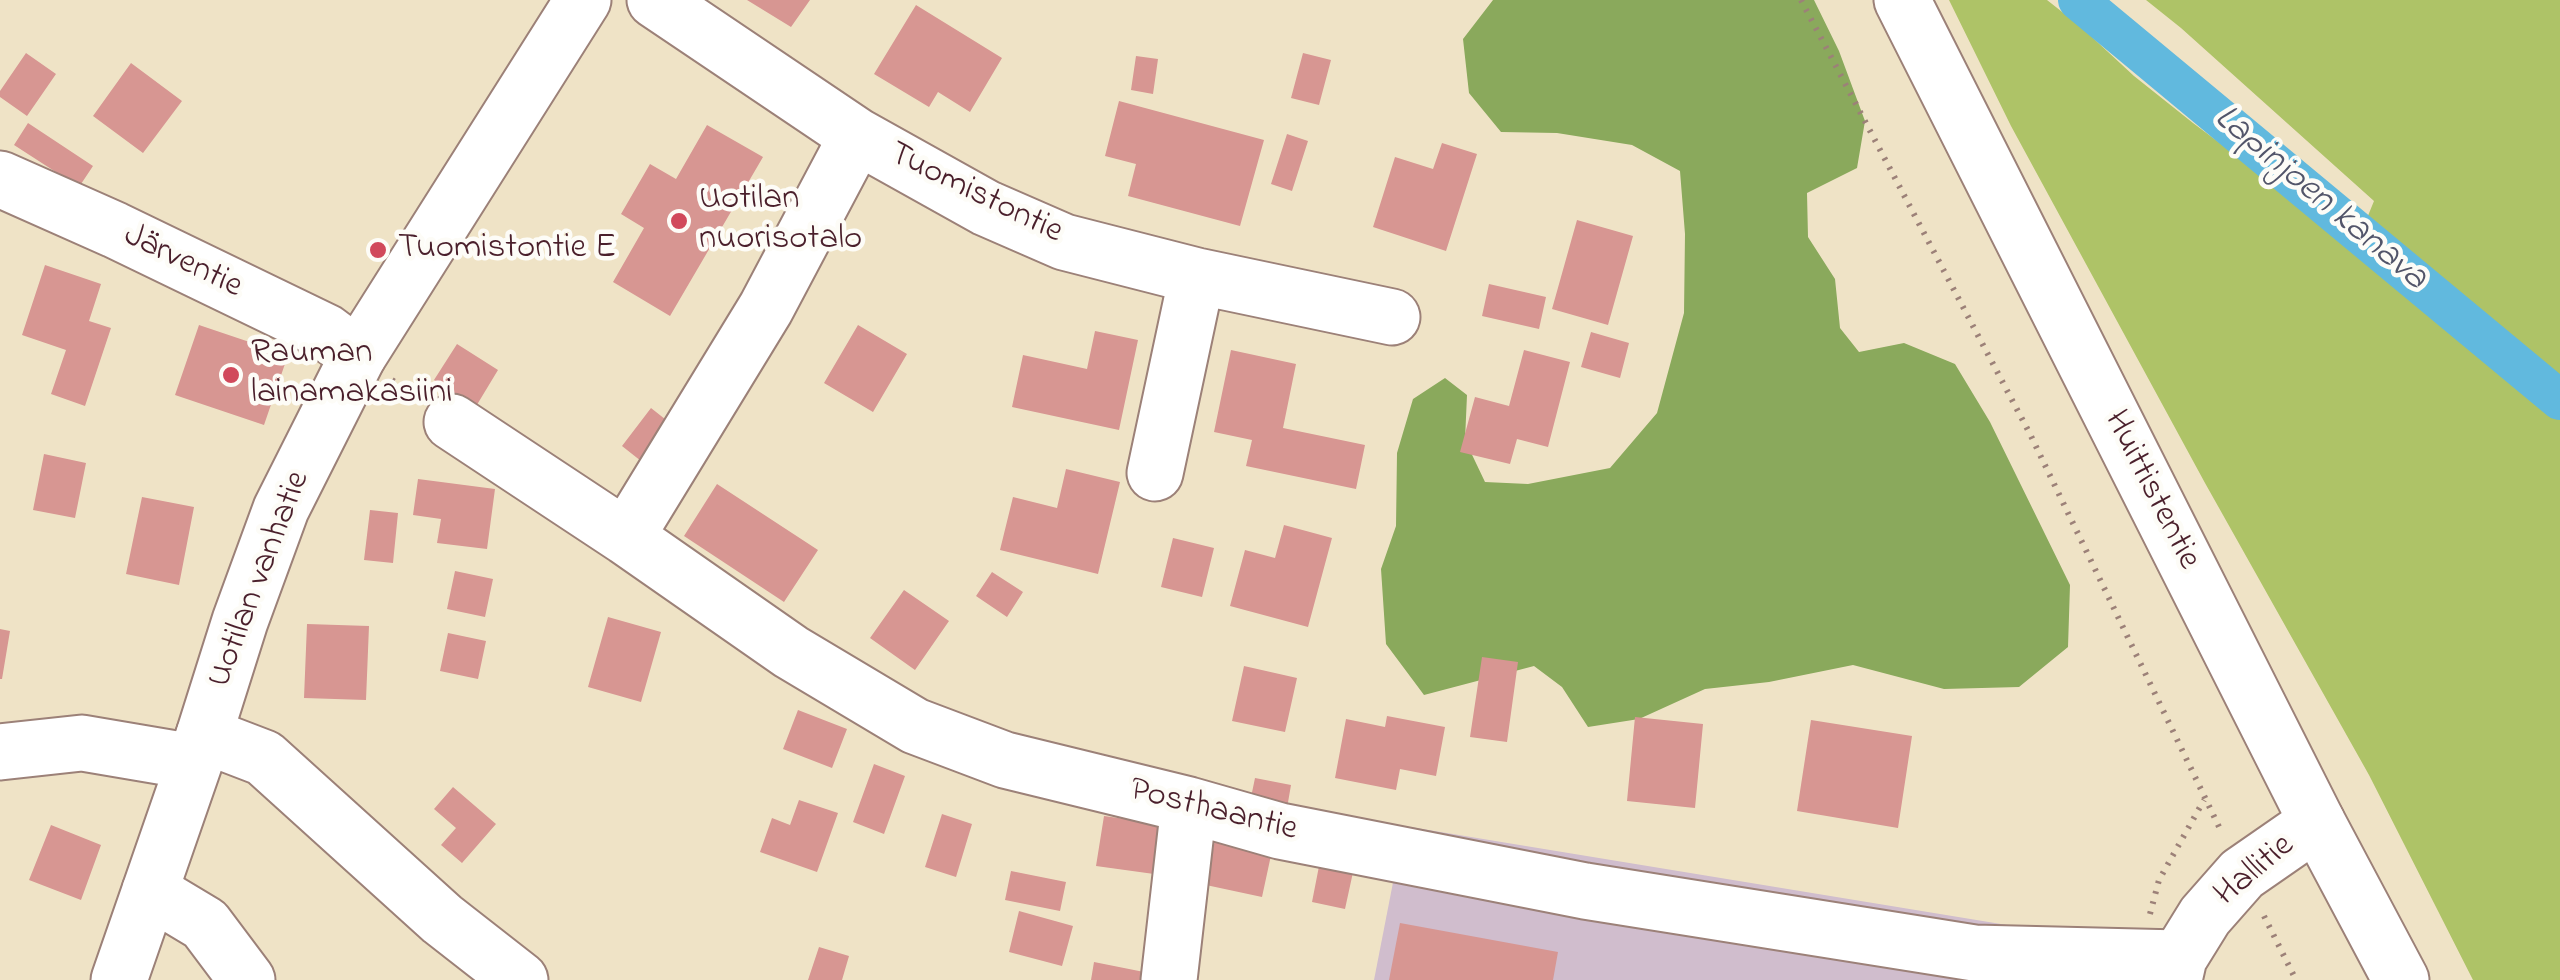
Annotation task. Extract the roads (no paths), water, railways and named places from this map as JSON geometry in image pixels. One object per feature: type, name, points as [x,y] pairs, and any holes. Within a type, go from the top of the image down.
[{"type":"main road","name":"Uotilan vanhatie","points":[[118,980],[281,509],[358,356],[583,0]]},
{"type":"main road","name":"Tuomistontie","points":[[655,0],[857,136],[955,192],[1064,242],[1197,276],[1392,317]]},
{"type":"main road","name":"Huittistentie","points":[[1902,0],[2317,822],[2402,980]]},
{"type":"main road","points":[[626,537],[766,308],[857,136]]},
{"type":"main road","name":"Järventie","points":[[0,180],[115,230],[326,332],[358,356]]},
{"type":"main road","points":[[1155,473],[1197,276]]},
{"type":"main road","name":"Posthaantie","points":[[452,422],[791,652],[915,726],[1005,760],[1280,831],[1585,891],[1974,953],[2177,969]]},
{"type":"main road","points":[[0,752],[82,743],[199,749],[264,758],[442,920],[520,980]]},
{"type":"main road","points":[[1168,980],[1189,805]]},
{"type":"main road","name":"Hallitie","points":[[2177,969],[2205,916],[2242,874],[2317,822]]},
{"type":"main road","points":[[150,890],[205,924],[246,980]]},
{"type":"waterway","name":"Lapinjoen kanava","points":[[2078,0],[2560,400]]},
{"type":"place","name":"Uotilan nuorisotalo","points":[[679,221]]},
{"type":"place","name":"Tuomistontie E","points":[[378,250]]},
{"type":"place","name":"Rauman lainamakasiini","points":[[231,375]]}]
